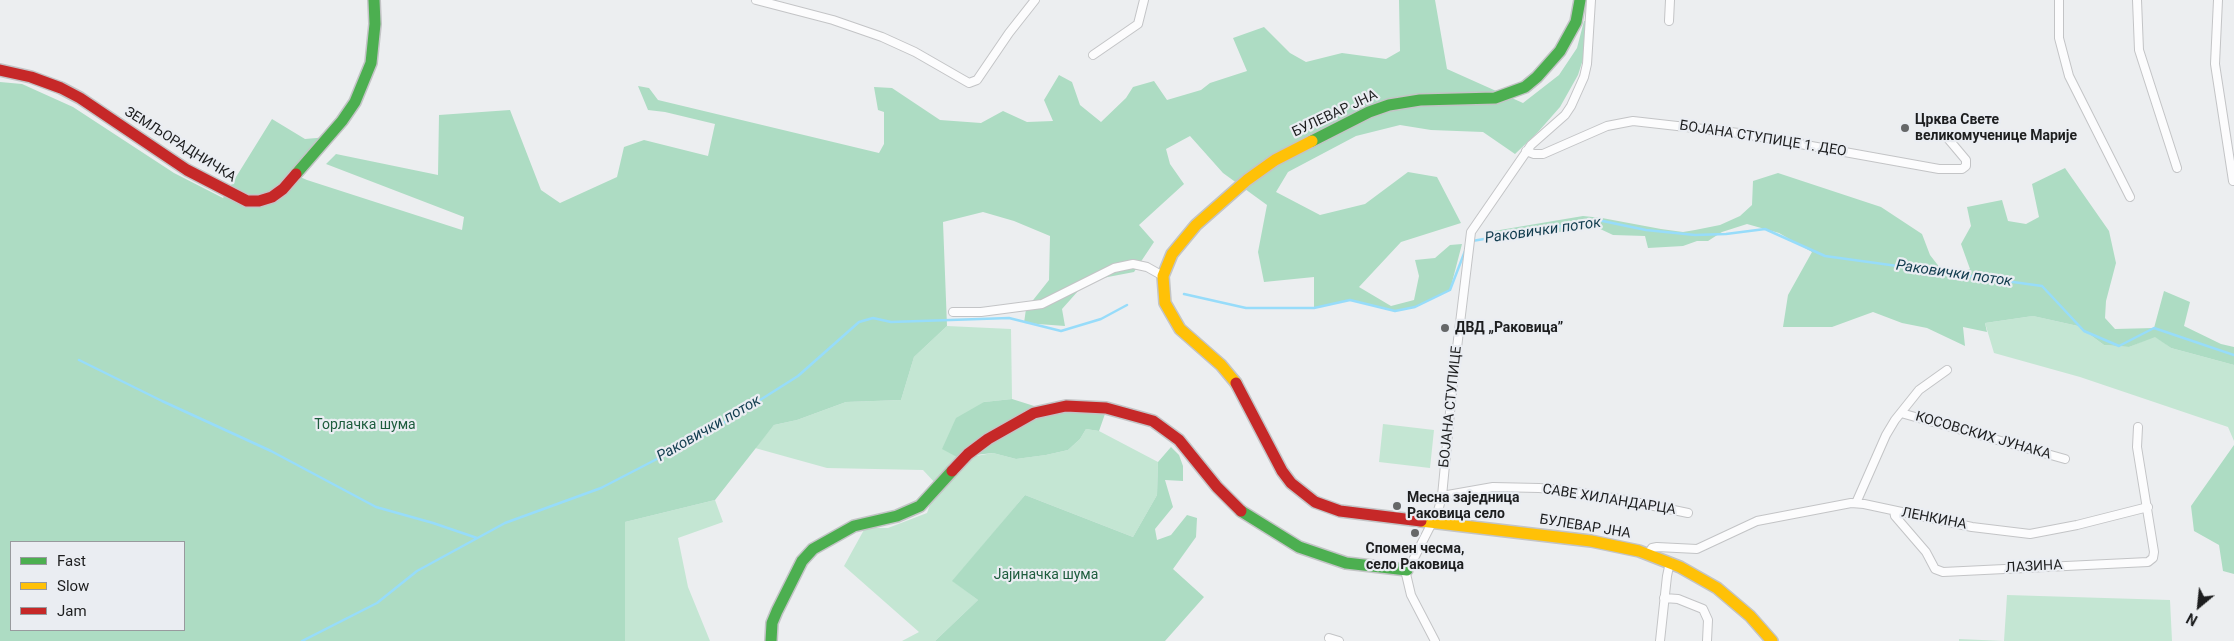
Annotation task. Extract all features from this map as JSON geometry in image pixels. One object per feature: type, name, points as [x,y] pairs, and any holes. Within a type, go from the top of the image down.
[{"type":"street","name":"ЗЕМЉОРАДНИЧКА","points":[[0,70],[31,77],[61,88],[187,170],[234,196],[247,201],[259,200],[272,197],[282,189],[342,122],[358,97],[368,75],[372,58],[375,24],[374,0]]},
{"type":"street","points":[[756,0],[833,20],[882,36],[969,83],[977,80],[1009,33],[1036,0]]},
{"type":"street","points":[[1093,55],[1138,24],[1144,0]]},
{"type":"street","name":"БУЛЕВАР ЈНА","points":[[1580,0],[1576,22],[1560,52],[1525,87],[1495,98],[1478,100],[1420,100],[1389,105],[1332,130],[1275,160],[1223,201],[1180,242],[1172,254],[1163,276],[1165,303],[1180,329],[1221,365],[1237,384],[1271,452],[1291,483],[1305,495],[1331,509],[1591,540],[1648,554],[1670,562],[1698,576],[1730,598],[1750,616],[1772,641]]},
{"type":"street","name":"БОЈАНА СТУПИЦЕ","points":[[1407,570],[1432,522],[1442,496],[1452,381],[1471,234],[1475,224],[1526,151],[1536,139],[1565,115],[1578,91],[1588,64],[1591,0]]},
{"type":"street","points":[[1669,21],[1670,0]]},
{"type":"street","points":[[2059,0],[2059,38],[2069,76],[2130,197]]},
{"type":"street","points":[[2137,0],[2139,50],[2177,168]]},
{"type":"street","points":[[2218,0],[2215,64],[2232,181]]},
{"type":"street","name":"БОЈАНА СТУПИЦЕ 1. ДЕО","points":[[1526,151],[1534,154],[1543,154],[1607,126],[1633,122],[1749,135],[1939,170],[1962,169],[1966,166],[1966,160],[1945,135]]},
{"type":"street","points":[[953,312],[981,312],[1042,304],[1108,271],[1132,264],[1147,267],[1163,276]]},
{"type":"street","name":"КОСОВСКИХ ЈУНАКА","points":[[1856,503],[1886,435],[1901,413],[1919,390],[1947,370]]},
{"type":"street","points":[[771,641],[772,623],[777,611],[793,577],[808,553],[854,526],[897,516],[920,506],[968,454],[988,439],[1034,413],[1066,406],[1090,406],[1113,409],[1145,418],[1161,426],[1184,446],[1217,487],[1244,513],[1299,547],[1352,564],[1407,570],[1406,580],[1411,595],[1435,641]]},
{"type":"street","name":"КОСОВСКИХ ЈУНАКА","points":[[1901,413],[2065,459]]},
{"type":"street","points":[[2138,427],[2138,447],[2148,506]]},
{"type":"street","name":"САВЕ ХИЛАНДАРЦА","points":[[1442,496],[1493,487],[1563,490],[1688,513]]},
{"type":"street","name":"ЛЕНКИНА","points":[[1648,554],[1652,548],[1657,547],[1697,549],[1757,521],[1856,503],[1972,527],[2030,534],[2077,525],[2148,506]]},
{"type":"street","name":"ЛАЗИНА","points":[[1894,511],[1894,516],[1926,552],[1935,568],[1943,572],[2148,562],[2155,555],[2148,506]]},
{"type":"street","points":[[1660,641],[1670,562]]},
{"type":"street","points":[[1664,598],[1678,599],[1702,609],[1708,620],[1707,641]]},
{"type":"street","points":[[1330,638],[1339,641]]},
{"type":"green space","name":"Торлачка шума","points":[[1399,0],[1435,0],[1447,69],[1523,103],[1559,75],[1577,48],[1584,21],[1587,21],[1585,53],[1578,75],[1560,107],[1515,154],[1483,132],[1431,130],[1400,125],[1356,136],[1288,172],[1276,192],[1320,215],[1365,204],[1408,172],[1437,177],[1461,223],[1401,242],[1359,287],[1391,306],[1414,300],[1419,276],[1415,260],[1435,258],[1450,245],[1462,244],[1450,290],[1415,307],[1395,311],[1350,300],[1314,308],[1314,277],[1264,282],[1258,252],[1267,205],[1223,173],[1190,136],[1166,149],[1170,164],[1184,184],[1139,225],[1154,242],[1134,272],[1087,281],[1062,309],[1065,326],[1024,323],[1026,309],[1049,280],[1050,236],[1014,221],[983,212],[943,222],[947,326],[914,357],[901,400],[846,402],[797,420],[774,425],[715,500],[625,522],[625,641],[0,641],[0,82],[22,84],[73,107],[174,173],[223,198],[272,119],[305,139],[328,137],[293,174],[462,230],[464,217],[326,164],[336,154],[438,175],[439,115],[510,110],[541,190],[560,203],[617,177],[624,147],[644,140],[708,156],[715,124],[665,112],[648,110],[638,86],[649,88],[658,100],[879,153],[884,144],[884,112],[878,110],[874,87],[892,88],[940,120],[981,123],[1003,111],[1027,122],[1053,121],[1044,100],[1059,75],[1072,82],[1080,105],[1101,122],[1126,98],[1133,87],[1154,81],[1167,100],[1201,90],[1210,83],[1247,71],[1233,38],[1264,27],[1290,53],[1306,62],[1342,53],[1386,59],[1400,51]]},
{"type":"green space","points":[[2065,168],[2109,231],[2116,263],[2106,301],[2105,318],[2115,329],[2154,328],[2164,291],[2190,302],[2184,326],[2221,344],[2234,347],[2234,365],[2171,348],[2155,337],[2129,347],[2104,345],[2078,326],[2033,316],[1985,323],[1987,332],[1963,327],[1965,346],[1927,328],[1902,323],[1873,312],[1832,327],[1783,327],[1788,295],[1812,252],[1779,233],[1747,224],[1722,232],[1708,241],[1697,241],[1683,246],[1648,248],[1645,236],[1613,235],[1596,227],[1560,232],[1544,228],[1506,237],[1488,232],[1583,216],[1683,232],[1720,225],[1740,216],[1752,205],[1753,181],[1778,173],[1881,207],[1922,234],[1930,255],[1947,277],[1970,269],[1961,244],[1971,226],[1967,207],[2002,200],[2008,221],[2026,224],[2039,217],[2032,184]]},
{"type":"green space","points":[[2033,316],[2078,326],[2104,345],[2129,347],[2155,336],[2171,348],[2234,365],[2234,441],[2228,427],[2080,377],[1994,353],[1985,323]]},
{"type":"green space","points":[[947,326],[1011,329],[1012,399],[984,402],[970,457],[993,453],[1016,459],[1046,455],[1068,450],[1080,439],[1086,429],[1099,431],[1158,462],[1157,495],[1133,537],[1025,495],[953,581],[978,600],[935,641],[902,641],[919,632],[844,566],[865,528],[888,528],[927,513],[937,485],[923,470],[827,468],[755,448],[774,425],[797,420],[846,402],[901,400],[914,357]]},
{"type":"green space","points":[[1012,399],[1050,411],[1070,409],[1105,414],[1099,431],[1086,429],[1080,439],[1068,450],[1046,455],[1016,459],[993,453],[957,457],[942,449],[956,418],[984,402]]},
{"type":"green space","points":[[1383,424],[1434,430],[1430,468],[1379,462]]},
{"type":"green space","points":[[2234,445],[2234,574],[2223,571],[2219,545],[2194,531],[2191,506]]},
{"type":"green space","name":"Јајиначка шума","points":[[1171,447],[1179,455],[1183,466],[1183,481],[1165,480],[1173,507],[1155,529],[1157,540],[1171,535],[1187,515],[1197,518],[1196,537],[1173,569],[1204,597],[1165,641],[935,641],[978,600],[952,581],[1025,495],[1133,537],[1157,495],[1158,462]]},
{"type":"green space","points":[[715,500],[723,522],[678,538],[688,587],[710,641],[625,641],[625,522]]},
{"type":"green space","points":[[2007,595],[2170,600],[2172,641],[2004,641]]},
{"type":"green space","points":[[1959,639],[2004,641],[1959,641]]},
{"type":"waterway","name":"Раковички поток","points":[[1472,241],[1598,220],[1646,230],[1695,235],[1726,234],[1765,229],[1825,256],[2042,286],[2084,331],[2119,346],[2154,328],[2234,355]]},
{"type":"waterway","name":"Раковички поток","points":[[1184,294],[1246,308],[1314,308],[1350,300],[1395,311],[1415,307],[1450,290],[1465,251]]},
{"type":"waterway","name":"Раковички поток","points":[[302,641],[377,603],[417,571],[505,523],[601,488],[711,431],[798,376],[859,322],[873,318],[891,322],[1009,318],[1061,331],[1101,319],[1127,305]]},
{"type":"waterway","points":[[79,360],[162,401],[271,451],[376,507],[477,538]]},
{"type":"traffic: fast","points":[[296,174],[342,121],[355,102],[371,63],[375,24],[374,0]]},
{"type":"traffic: fast","points":[[1312,141],[1369,112],[1389,105],[1420,100],[1495,98],[1525,87],[1537,77],[1560,51],[1576,22],[1580,0]]},
{"type":"traffic: fast","points":[[771,641],[772,623],[777,611],[802,561],[813,549],[854,526],[897,516],[920,506],[952,471]]},
{"type":"traffic: fast","points":[[1241,511],[1299,547],[1346,563],[1407,570]]},
{"type":"traffic: slow","points":[[1236,383],[1221,365],[1180,329],[1165,303],[1163,276],[1172,254],[1196,225],[1247,180],[1275,160],[1312,141]]},
{"type":"traffic: slow","points":[[1421,521],[1591,541],[1639,551],[1680,567],[1717,588],[1750,616],[1772,641]]},
{"type":"traffic: jam","points":[[0,70],[31,77],[61,88],[80,98],[187,170],[247,201],[259,201],[272,197],[283,189],[296,174]]},
{"type":"traffic: jam","points":[[1236,383],[1282,471],[1291,483],[1315,502],[1340,511],[1421,521]]},
{"type":"traffic: jam","points":[[952,471],[968,454],[988,439],[1034,413],[1066,406],[1106,408],[1153,421],[1179,440],[1217,487],[1241,511]]},
{"type":"place","name":"Црква Свете великомученице Марије","points":[[1905,128]]},
{"type":"place","name":"ДВД „Раковица”","points":[[1445,328]]},
{"type":"place","name":"Месна заједница Раковица село","points":[[1397,506]]},
{"type":"place","name":"Спомен чесма, село Раковица","points":[[1415,533]]}]
